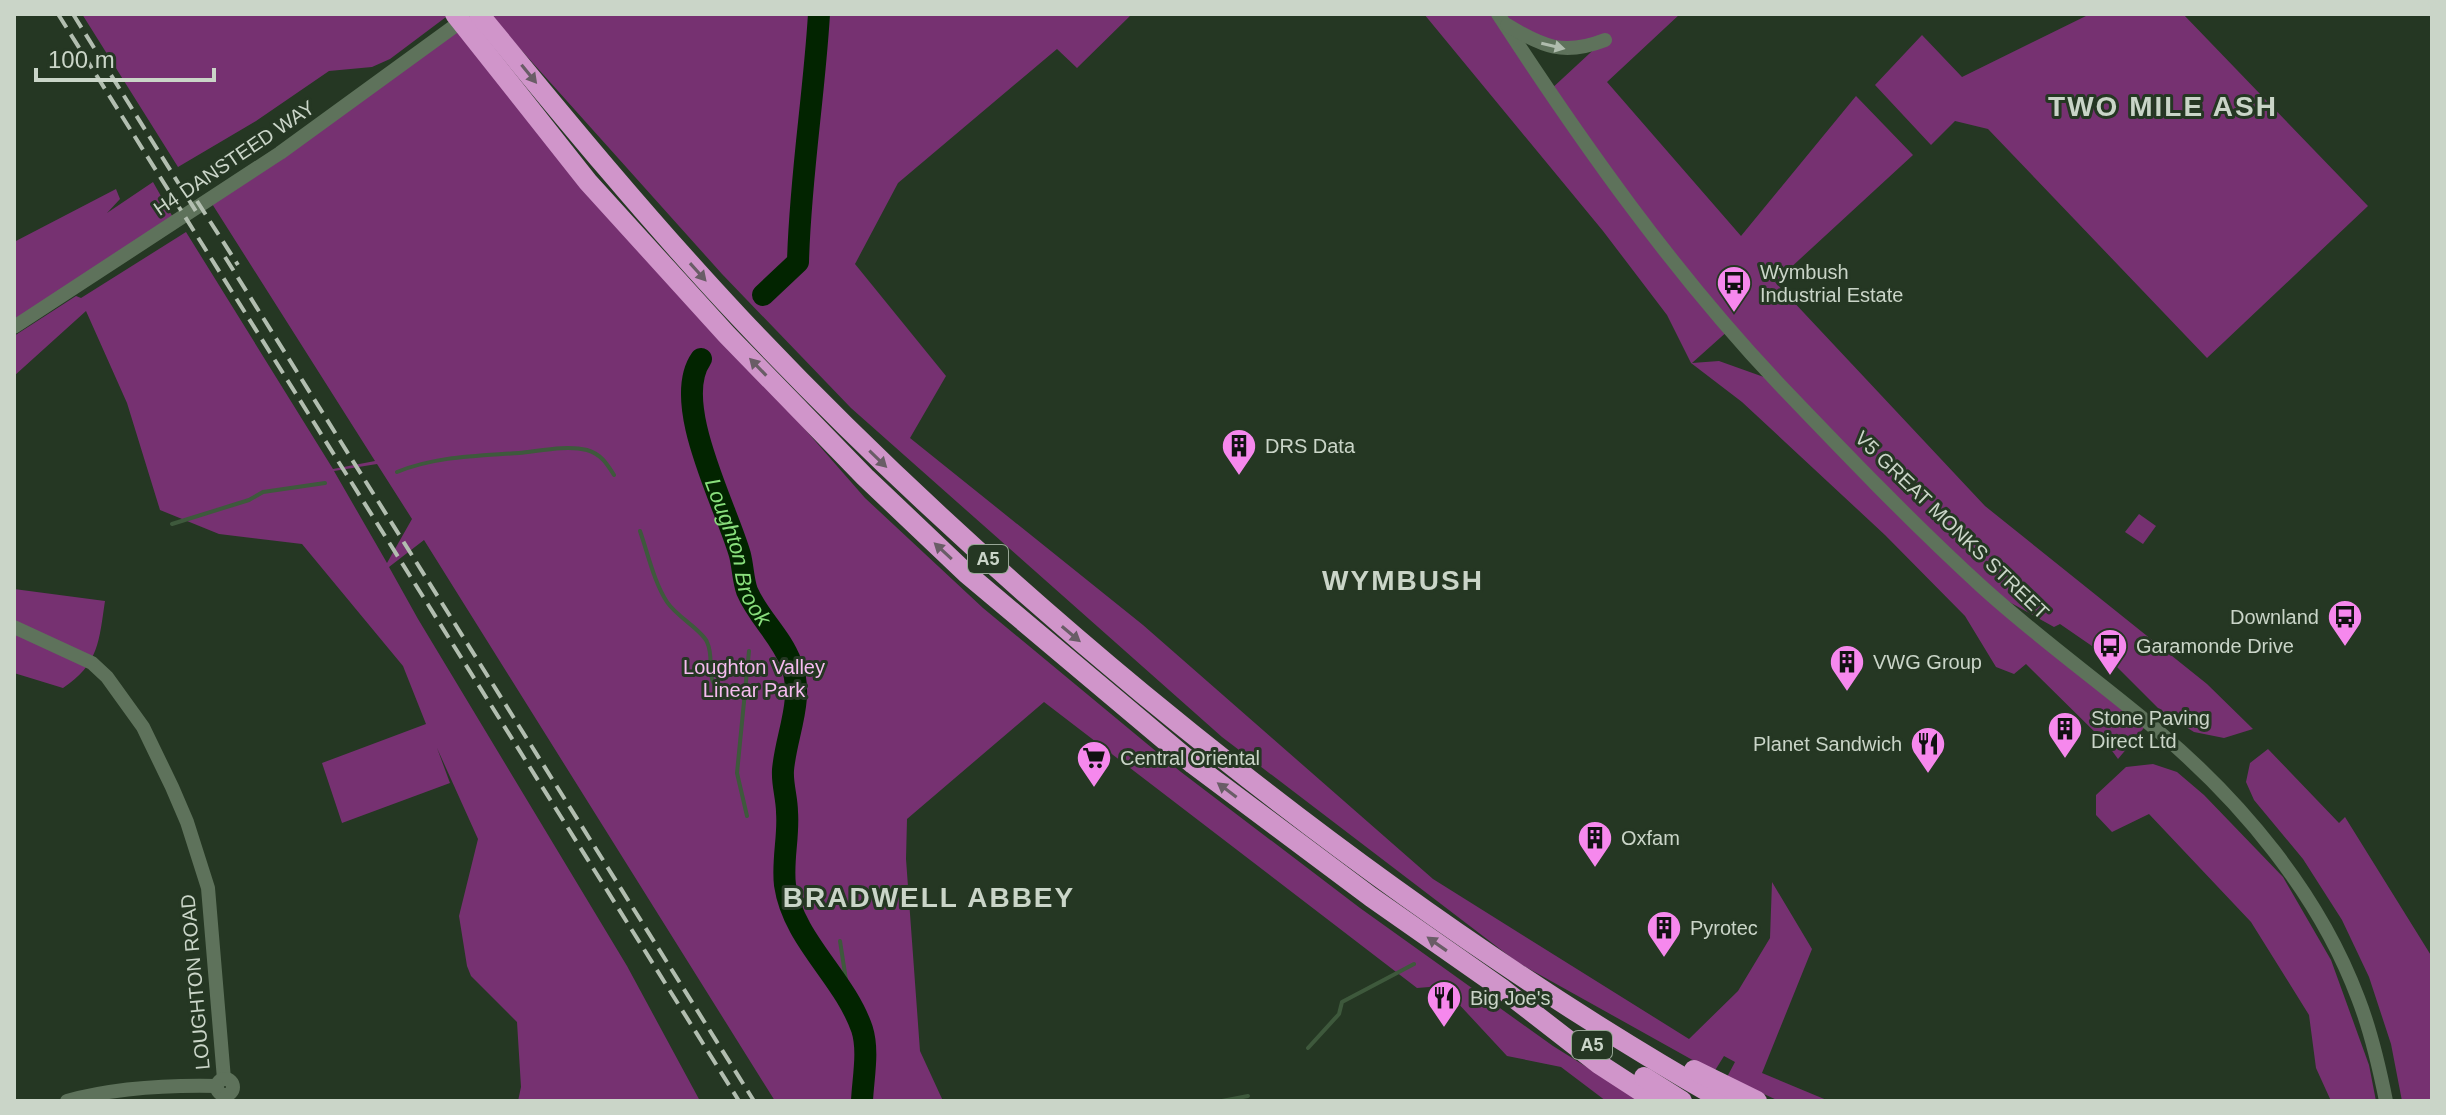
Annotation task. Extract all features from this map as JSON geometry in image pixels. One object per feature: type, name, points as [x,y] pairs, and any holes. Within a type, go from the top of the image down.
[{"type":"highway","name":"A5","points":[[455,14],[588,182],[727,335],[865,477],[966,573],[1193,764],[1371,897],[1501,988],[1682,1101]]},
{"type":"highway","name":"A5","points":[[479,14],[612,176],[739,317],[882,463],[1042,609],[1211,750],[1373,874],[1580,1013],[1724,1101]]},
{"type":"highway","points":[[1501,988],[1599,1064],[1656,1101]]},
{"type":"highway","points":[[1580,1013],[1757,1101]]},
{"type":"street","name":"H4 DANSTEED WAY","points":[[14,327],[280,153],[470,14]]},
{"type":"street","points":[[1501,18],[1534,41],[1560,49],[1583,48],[1605,40]]},
{"type":"street","name":"V5 GREAT MONKS STREET","points":[[1501,18],[1622,194],[1778,382],[1981,586],[2161,734],[2203,773],[2265,840],[2289,871],[2337,950],[2358,996],[2386,1101]]},
{"type":"street","name":"LOUGHTON ROAD","points":[[14,627],[92,663],[107,677],[143,727],[172,787],[208,888],[223,1090]]},
{"type":"street","points":[[67,1101],[85,1096],[144,1090],[223,1090]]},
{"type":"green space","points":[[82,14],[444,14],[446,17],[390,59],[372,67],[329,71],[256,121],[178,167]]},
{"type":"green space","points":[[489,14],[1132,14],[1077,68],[1057,49],[898,183],[855,264],[946,376],[910,438],[1143,625],[1433,879],[1689,1039],[1738,991],[1770,938],[1772,882],[1812,949],[1762,1073],[1829,1101],[1779,1101],[1727,1077],[1735,1062],[1724,1056],[1714,1072],[1517,962],[1222,737],[851,408],[722,274]]},
{"type":"green space","points":[[1424,14],[1680,14],[1607,82],[1741,236],[1856,96],[1913,155],[1775,282],[1985,506],[2207,684],[2253,729],[2224,738],[2194,732],[2162,712],[2105,655],[2060,624],[2054,627],[1986,589],[2148,723],[2118,759],[2107,744],[2026,664],[2014,674],[1996,667],[1965,616],[1885,535],[1742,402],[1691,363],[1667,315],[1603,231]],"holes":[[[1506,24],[1534,41],[1583,48],[1603,41],[1549,91]],[[1730,329],[1775,381],[1719,361],[1692,363]]]},
{"type":"green space","points":[[2090,14],[2183,14],[2368,206],[2207,358],[1988,129],[1955,121],[1931,145],[1875,85],[1922,35],[1962,77]]},
{"type":"green space","name":"Loughton Valley Linear Park","points":[[453,27],[865,498],[983,608],[1181,772],[1360,908],[1553,1046],[1641,1101],[1606,1101],[1561,1067],[1507,1056],[1442,986],[1417,988],[1044,702],[907,819],[906,859],[920,1051],[943,1101],[775,1101],[424,540],[389,567],[627,966],[700,1101],[518,1101],[521,1087],[517,1022],[471,976],[459,916],[478,839],[437,748],[450,783],[342,823],[322,763],[426,724],[403,666],[302,544],[219,534],[160,510],[127,403],[86,311],[14,376],[14,336],[186,232],[333,469],[375,461],[209,199]],"holes":[[[377,464],[412,519],[387,563],[334,471]]]},
{"type":"green space","points":[[153,182],[175,221],[14,327],[14,242],[116,189],[120,199],[107,213]]},
{"type":"green space","points":[[2139,514],[2156,526],[2143,544],[2125,532]]},
{"type":"green space","points":[[14,589],[105,601],[99,640],[91,660],[63,688],[14,673]]},
{"type":"green space","points":[[2268,749],[2339,823],[2345,817],[2432,957],[2432,1101],[2402,1101],[2391,1044],[2369,977],[2342,920],[2303,859],[2254,800],[2246,782],[2250,763]]},
{"type":"green space","points":[[2153,764],[2177,772],[2204,795],[2283,877],[2331,960],[2369,1065],[2376,1101],[2331,1101],[2316,1068],[2309,1015],[2251,922],[2149,814],[2112,832],[2096,815],[2096,795],[2126,767]]},
{"type":"waterway","name":"Loughton Brook","points":[[763,295],[798,262],[819,14]]},
{"type":"waterway","name":"Loughton Brook","points":[[701,359],[693,378],[692,402],[704,456],[740,555],[747,591],[787,653],[795,676],[795,703],[783,770],[787,807],[785,885],[798,923],[844,992],[862,1029],[865,1055],[862,1101]]},
{"type":"waterway","points":[[397,472],[457,458],[570,448],[596,454],[614,475]]},
{"type":"waterway","points":[[172,524],[249,500],[263,492],[325,483]]},
{"type":"waterway","points":[[640,531],[662,594],[707,642],[712,679],[718,690]]},
{"type":"waterway","points":[[747,816],[737,773],[749,651]]},
{"type":"waterway","points":[[840,941],[850,1006]]},
{"type":"waterway","points":[[1308,1048],[1339,1014],[1342,1002],[1414,964]]},
{"type":"waterway","points":[[1222,1101],[1248,1096]]},
{"type":"railway","points":[[58,14],[739,1101]]},
{"type":"railway","points":[[73,14],[197,213]]},
{"type":"railway","points":[[197,201],[238,265]]},
{"type":"railway","points":[[225,257],[754,1101]]},
{"type":"place","name":"Wymbush Industrial Estate","points":[[1734,314]]},
{"type":"place","name":"DRS Data","points":[[1239,477]]},
{"type":"place","name":"Downland","points":[[2345,648]]},
{"type":"place","name":"Garamonde Drive","points":[[2110,677]]},
{"type":"place","name":"VWG Group","points":[[1847,693]]},
{"type":"place","name":"Stone Paving Direct Ltd","points":[[2065,760]]},
{"type":"place","name":"Planet Sandwich","points":[[1928,775]]},
{"type":"place","name":"Central Oriental","points":[[1094,789]]},
{"type":"place","name":"Oxfam","points":[[1595,869]]},
{"type":"place","name":"Pyrotec","points":[[1664,959]]},
{"type":"place","name":"Big Joe's","points":[[1444,1029]]},
{"type":"district","name":"TWO MILE ASH","points":[[2163,106]]},
{"type":"district","name":"WYMBUSH","points":[[1403,580]]},
{"type":"district","name":"BRADWELL ABBEY","points":[[929,897]]}]
